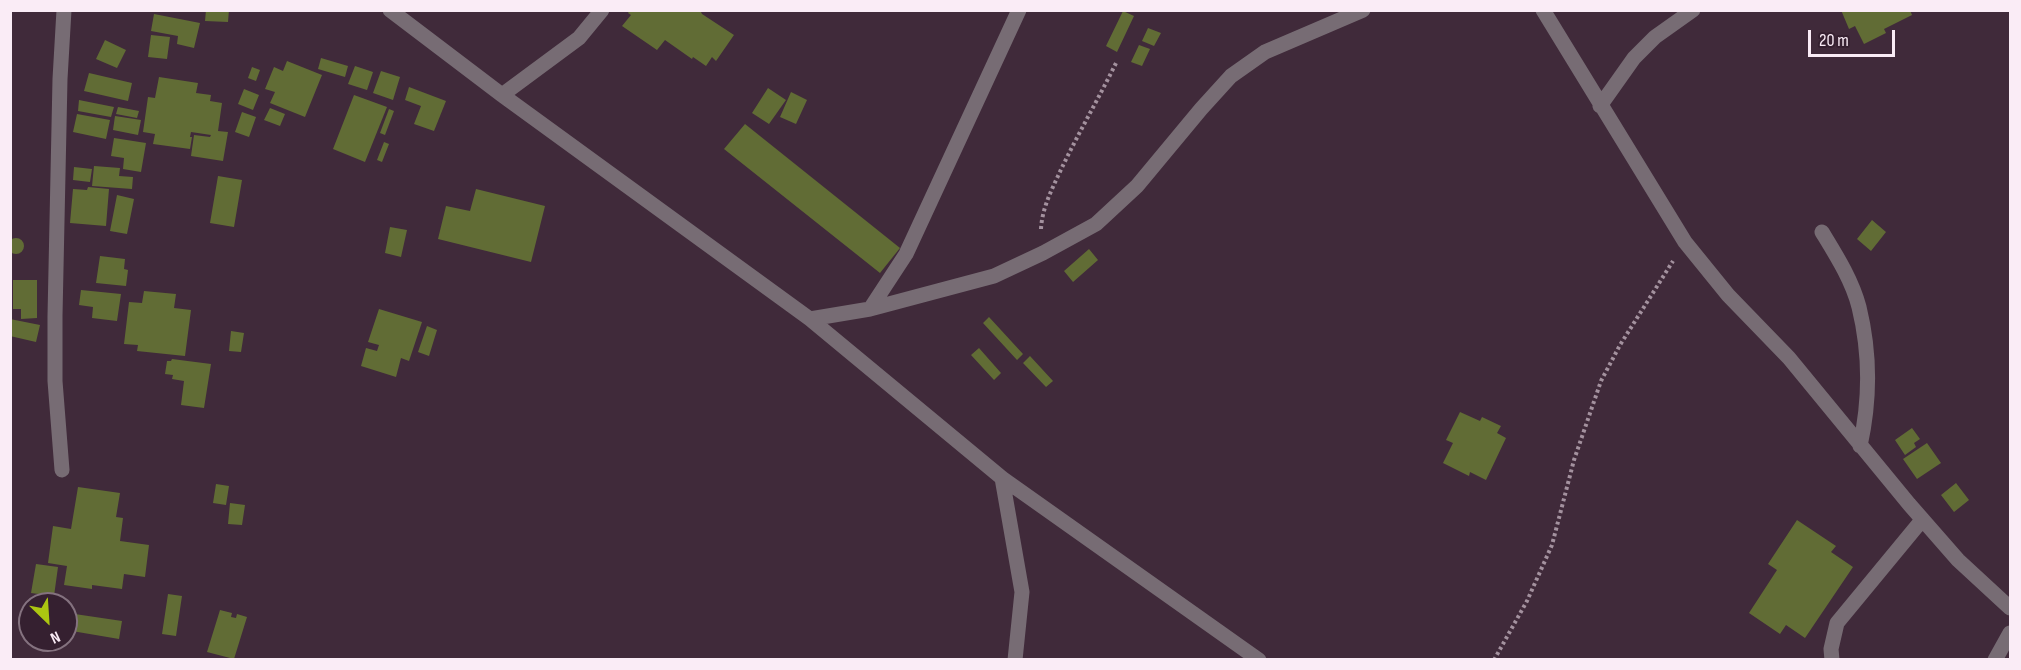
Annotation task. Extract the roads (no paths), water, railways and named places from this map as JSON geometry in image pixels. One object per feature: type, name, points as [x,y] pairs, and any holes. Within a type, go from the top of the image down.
[{"type":"street","points":[[62,470],[55,381],[55,316],[60,79],[64,10]]},
{"type":"street","points":[[390,10],[502,95],[810,319],[1002,478],[1258,660]]},
{"type":"street","points":[[502,95],[579,38],[602,10]]},
{"type":"street","points":[[870,309],[906,254],[1019,10]]},
{"type":"street","points":[[810,319],[870,309],[994,276],[1096,224],[1137,186],[1230,76],[1265,52],[1363,10]]},
{"type":"street","points":[[1543,10],[1684,242],[1728,295],[1789,358],[1922,520],[1958,560],[2010,608]]},
{"type":"street","points":[[1600,106],[1620,77],[1655,36],[1693,10]]},
{"type":"street","points":[[1822,232],[1842,266],[1859,307],[1866,350],[1868,390],[1867,418],[1860,446]]},
{"type":"street","points":[[1002,478],[1022,592],[1015,660]]},
{"type":"street","points":[[1832,660],[1831,649],[1837,623],[1922,520]]},
{"type":"street","points":[[1995,660],[2010,633]]}]
